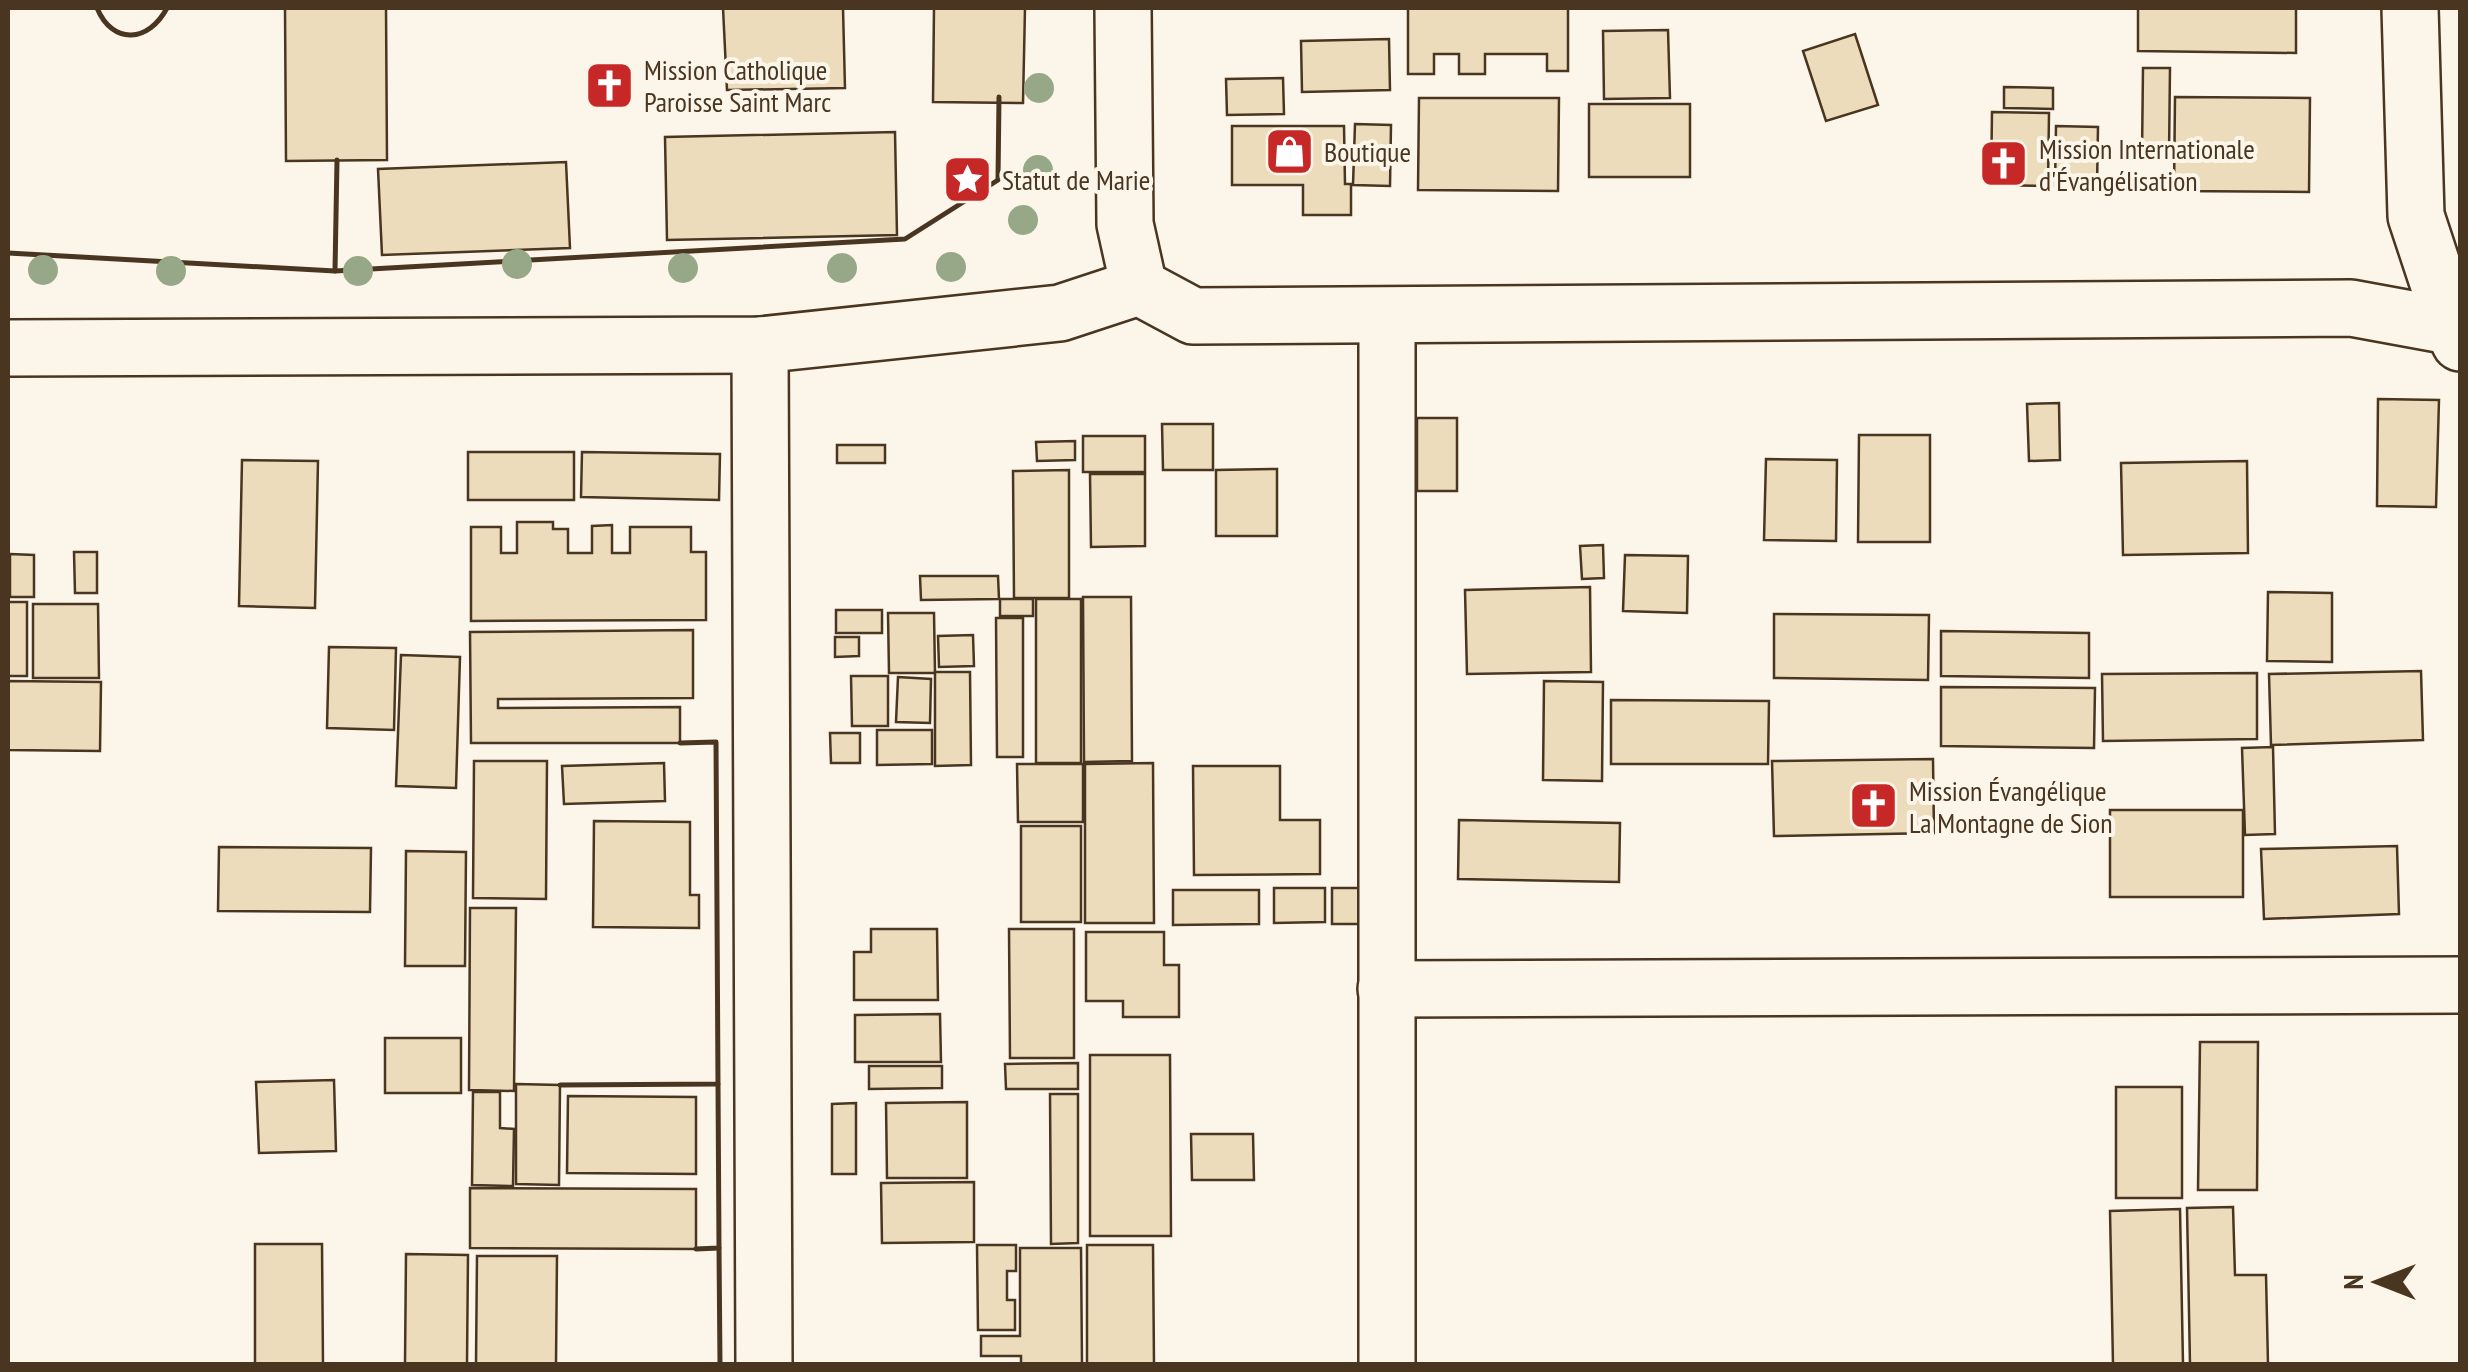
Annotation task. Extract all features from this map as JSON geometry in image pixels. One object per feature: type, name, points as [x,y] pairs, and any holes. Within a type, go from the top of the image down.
[{"type":"street","points":[[1123,8],[1124,224],[1139,287]]},
{"type":"street","points":[[2410,8],[2416,216],[2458,333]]},
{"type":"street","points":[[8,348],[760,344],[1060,313],[1139,287],[1193,316],[2352,308],[2458,333]]},
{"type":"street","points":[[1386,316],[1387,1364]]},
{"type":"street","points":[[760,344],[764,1364]]},
{"type":"street","points":[[1386,989],[2460,984]]},
{"type":"building","points":[[285,8],[386,8],[387,160],[286,161]]},
{"type":"building","points":[[723,8],[843,8],[845,88],[727,90]]},
{"type":"building","points":[[934,8],[1025,8],[1023,103],[933,102]]},
{"type":"building","points":[[1408,8],[1568,8],[1568,71],[1547,71],[1547,54],[1485,54],[1485,74],[1459,74],[1459,54],[1434,54],[1434,74],[1408,74]]},
{"type":"building","points":[[2138,8],[2296,8],[2296,53],[2138,51]]},
{"type":"building","points":[[1668,30],[1670,98],[1604,99],[1603,31]]},
{"type":"building","points":[[1855,34],[1878,105],[1826,121],[1803,51]]},
{"type":"building","points":[[1389,39],[1390,90],[1302,92],[1301,41]]},
{"type":"building","points":[[2143,68],[2170,68],[2169,155],[2142,154]]},
{"type":"building","points":[[1283,78],[1284,114],[1227,115],[1226,79]]},
{"type":"building","points":[[2004,87],[2053,88],[2053,109],[2004,108]]},
{"type":"building","points":[[2175,97],[2310,98],[2309,192],[2174,191]]},
{"type":"building","points":[[1419,98],[1559,98],[1558,191],[1418,190]]},
{"type":"building","points":[[1589,104],[1690,104],[1690,177],[1589,177]]},
{"type":"building","points":[[1992,112],[2049,113],[2048,186],[1991,185]]},
{"type":"building","points":[[1355,124],[1391,125],[1390,186],[1353,185]]},
{"type":"building","points":[[1232,126],[1344,126],[1345,184],[1351,184],[1351,215],[1303,215],[1303,185],[1232,185]]},
{"type":"building","points":[[2056,126],[2098,127],[2097,187],[2055,186]]},
{"type":"building","points":[[895,132],[897,235],[667,240],[665,137]]},
{"type":"building","points":[[566,162],[570,248],[382,255],[378,169]]},
{"type":"building","points":[[2378,399],[2439,400],[2436,507],[2377,506]]},
{"type":"building","points":[[2059,403],[2060,460],[2029,461],[2027,404]]},
{"type":"building","points":[[1417,418],[1457,418],[1457,491],[1417,491]]},
{"type":"building","points":[[1162,424],[1213,424],[1213,470],[1163,470]]},
{"type":"building","points":[[1859,435],[1930,435],[1930,542],[1858,542]]},
{"type":"building","points":[[1083,436],[1145,436],[1145,472],[1083,472]]},
{"type":"building","points":[[1075,441],[1075,460],[1037,461],[1036,442]]},
{"type":"building","points":[[837,445],[885,445],[885,463],[837,463]]},
{"type":"building","points":[[468,452],[574,452],[574,500],[468,500]]},
{"type":"building","points":[[582,452],[720,454],[719,500],[581,497]]},
{"type":"building","points":[[1766,459],[1837,460],[1836,541],[1764,540]]},
{"type":"building","points":[[242,460],[318,461],[315,608],[239,606]]},
{"type":"building","points":[[2247,461],[2248,553],[2123,555],[2121,463]]},
{"type":"building","points":[[1277,469],[1277,536],[1216,536],[1216,470]]},
{"type":"building","points":[[1069,470],[1069,598],[1014,598],[1013,471]]},
{"type":"building","points":[[1090,474],[1145,474],[1145,546],[1091,547]]},
{"type":"building","points":[[517,522],[553,522],[553,529],[568,529],[568,553],[592,553],[592,526],[612,525],[612,553],[630,553],[630,527],[691,527],[691,552],[706,552],[706,620],[471,621],[471,527],[501,527],[501,553],[517,553]]},
{"type":"building","points":[[1603,545],[1604,578],[1582,579],[1580,546]]},
{"type":"building","points":[[74,552],[97,552],[97,593],[75,593]]},
{"type":"building","points":[[10,554],[34,555],[34,597],[10,597]]},
{"type":"building","points":[[1625,555],[1688,556],[1687,613],[1623,611]]},
{"type":"building","points":[[920,576],[998,576],[999,599],[921,600]]},
{"type":"building","points":[[1590,587],[1591,672],[1467,674],[1465,590]]},
{"type":"building","points":[[2268,592],[2332,593],[2332,662],[2267,661]]},
{"type":"building","points":[[1083,597],[1131,597],[1132,761],[1084,762]]},
{"type":"building","points":[[1000,599],[1033,599],[1033,616],[1000,616]]},
{"type":"building","points":[[1036,599],[1081,599],[1081,763],[1036,763]]},
{"type":"building","points":[[8,602],[27,602],[27,676],[8,676]]},
{"type":"building","points":[[33,604],[98,604],[99,678],[33,678]]},
{"type":"building","points":[[836,610],[882,610],[882,633],[836,633]]},
{"type":"building","points":[[888,613],[934,613],[935,673],[889,673]]},
{"type":"building","points":[[1774,614],[1929,615],[1928,680],[1774,678]]},
{"type":"building","points":[[996,618],[1023,618],[1023,757],[997,757]]},
{"type":"building","points":[[693,630],[693,698],[498,699],[498,708],[680,707],[680,743],[471,743],[470,632]]},
{"type":"building","points":[[1941,631],[2089,633],[2089,678],[1941,676]]},
{"type":"building","points":[[973,635],[974,666],[939,667],[938,636]]},
{"type":"building","points":[[835,637],[859,637],[859,656],[835,657]]},
{"type":"building","points":[[329,647],[396,648],[394,730],[327,728]]},
{"type":"building","points":[[401,655],[460,657],[456,788],[396,786]]},
{"type":"building","points":[[2421,671],[2423,740],[2271,745],[2269,674]]},
{"type":"building","points":[[935,672],[970,672],[971,765],[935,766]]},
{"type":"building","points":[[2257,673],[2257,739],[2103,741],[2102,674]]},
{"type":"building","points":[[851,676],[888,676],[888,726],[852,726]]},
{"type":"building","points":[[898,677],[931,679],[930,723],[896,722]]},
{"type":"building","points":[[8,681],[101,682],[100,751],[8,750]]},
{"type":"building","points":[[1544,681],[1603,682],[1602,781],[1543,780]]},
{"type":"building","points":[[1941,687],[2095,688],[2094,748],[1941,746]]},
{"type":"building","points":[[1611,700],[1769,701],[1768,764],[1611,764]]},
{"type":"building","points":[[877,730],[932,730],[932,764],[877,765]]},
{"type":"building","points":[[830,733],[860,733],[860,763],[831,763]]},
{"type":"building","points":[[2273,747],[2275,834],[2245,835],[2242,748]]},
{"type":"building","points":[[1933,759],[1934,833],[1774,836],[1772,761]]},
{"type":"building","points":[[474,761],[547,761],[546,899],[473,898]]},
{"type":"building","points":[[664,763],[665,801],[564,804],[562,766]]},
{"type":"building","points":[[1153,763],[1154,923],[1085,923],[1085,764]]},
{"type":"building","points":[[1017,764],[1083,764],[1083,822],[1018,822]]},
{"type":"building","points":[[1193,766],[1280,766],[1280,820],[1320,820],[1320,874],[1194,875]]},
{"type":"building","points":[[2110,810],[2243,810],[2243,897],[2110,897]]},
{"type":"building","points":[[1459,820],[1620,823],[1619,882],[1458,879]]},
{"type":"building","points":[[594,821],[690,822],[690,895],[699,895],[699,928],[593,927]]},
{"type":"building","points":[[1021,826],[1081,826],[1081,922],[1021,922]]},
{"type":"building","points":[[2397,846],[2399,914],[2264,919],[2261,849]]},
{"type":"building","points":[[219,847],[371,848],[370,912],[218,911]]},
{"type":"building","points":[[406,851],[466,852],[465,966],[405,966]]},
{"type":"building","points":[[1274,888],[1325,888],[1325,922],[1274,923]]},
{"type":"building","points":[[1332,888],[1380,888],[1380,924],[1332,924]]},
{"type":"building","points":[[1173,890],[1259,890],[1259,924],[1173,925]]},
{"type":"building","points":[[470,908],[516,908],[514,1091],[469,1090]]},
{"type":"building","points":[[871,929],[937,929],[938,1000],[854,1000],[854,952],[871,952]]},
{"type":"building","points":[[1009,929],[1074,929],[1074,1058],[1010,1058]]},
{"type":"building","points":[[1086,932],[1164,932],[1164,965],[1179,965],[1179,1017],[1123,1017],[1123,1001],[1086,1001]]},
{"type":"building","points":[[940,1014],[941,1062],[855,1062],[855,1015]]},
{"type":"building","points":[[385,1038],[461,1038],[461,1093],[385,1093]]},
{"type":"building","points":[[2200,1042],[2258,1042],[2257,1190],[2198,1190]]},
{"type":"building","points":[[1090,1055],[1170,1055],[1171,1236],[1090,1236]]},
{"type":"building","points":[[1078,1063],[1078,1089],[1006,1089],[1005,1064]]},
{"type":"building","points":[[869,1066],[942,1066],[942,1088],[869,1089]]},
{"type":"building","points":[[334,1080],[336,1151],[259,1153],[256,1082]]},
{"type":"building","points":[[516,1084],[560,1085],[559,1185],[516,1184]]},
{"type":"building","points":[[2116,1087],[2182,1087],[2182,1198],[2116,1198]]},
{"type":"building","points":[[473,1092],[500,1092],[500,1128],[514,1129],[513,1186],[472,1185]]},
{"type":"building","points":[[1050,1094],[1078,1094],[1078,1243],[1051,1244]]},
{"type":"building","points":[[568,1096],[696,1097],[696,1174],[567,1173]]},
{"type":"building","points":[[967,1102],[967,1178],[887,1178],[886,1103]]},
{"type":"building","points":[[856,1103],[856,1174],[832,1174],[832,1104]]},
{"type":"building","points":[[1191,1134],[1253,1134],[1254,1180],[1192,1180]]},
{"type":"building","points":[[974,1182],[974,1242],[882,1243],[881,1183]]},
{"type":"building","points":[[470,1188],[696,1189],[696,1249],[470,1248]]},
{"type":"building","points":[[2233,1207],[2235,1275],[2266,1275],[2268,1364],[2190,1364],[2187,1208]]},
{"type":"building","points":[[2180,1209],[2183,1364],[2113,1364],[2110,1211]]},
{"type":"building","points":[[255,1244],[322,1244],[323,1364],[255,1364]]},
{"type":"building","points":[[977,1245],[1016,1245],[1016,1271],[1007,1271],[1007,1300],[1015,1300],[1015,1330],[978,1330]]},
{"type":"building","points":[[1087,1245],[1153,1245],[1154,1364],[1087,1364]]},
{"type":"building","points":[[1020,1248],[1081,1248],[1082,1364],[1021,1364],[1021,1356],[981,1356],[981,1336],[1020,1336]]},
{"type":"building","points":[[406,1254],[468,1255],[467,1364],[405,1364]]},
{"type":"building","points":[[477,1256],[557,1256],[556,1364],[476,1364]]},
{"type":"wall","points":[[97,8],[112,29],[131,35],[151,28],[167,8]]},
{"type":"wall","points":[[8,253],[335,271],[905,239],[998,180],[999,97]]},
{"type":"wall","points":[[335,271],[337,160]]},
{"type":"wall","points":[[560,1085],[718,1084],[716,742],[680,743]]},
{"type":"wall","points":[[696,1249],[719,1248],[718,1084]]},
{"type":"wall","points":[[719,1248],[720,1364]]},
{"type":"place","name":"Mission Catholique Paroisse Saint Marc","points":[[609,85]]},
{"type":"place","name":"Boutique","points":[[1289,151]]},
{"type":"place","name":"Mission Internationale d'Évangélisation","points":[[2004,164]]},
{"type":"place","name":"Statut de Marie","points":[[967,179]]},
{"type":"place","name":"Mission Évangélique La Montagne de Sion","points":[[1874,806]]}]
